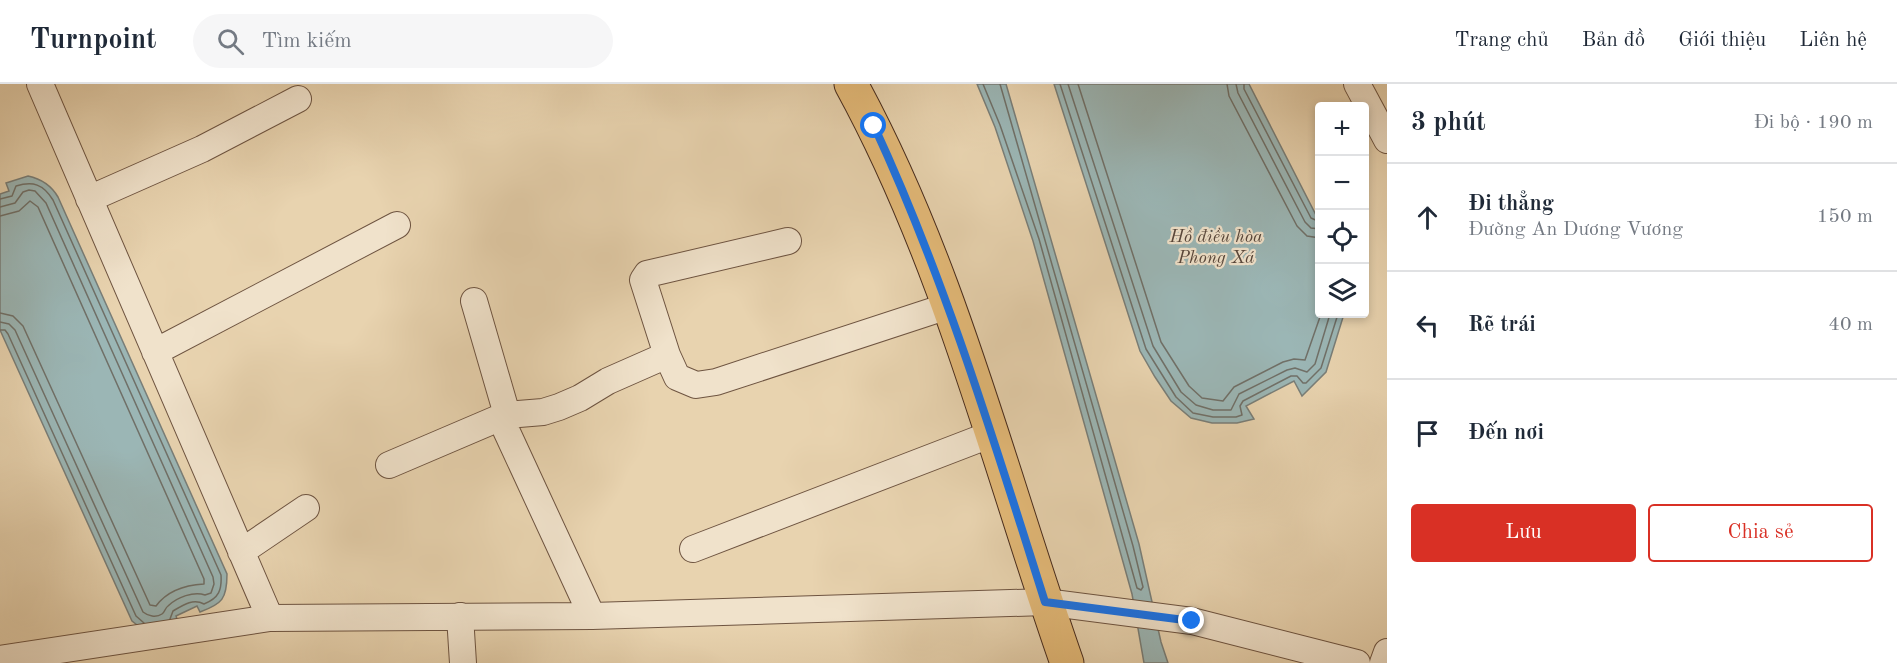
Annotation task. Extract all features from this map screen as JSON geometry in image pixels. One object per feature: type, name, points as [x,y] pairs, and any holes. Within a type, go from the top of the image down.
[{"type":"main road","points":[[851,84],[898,178],[961,339],[1045,602],[1067,663]]},
{"type":"street","points":[[40,84],[270,618]]},
{"type":"street","points":[[1357,84],[1387,140]]},
{"type":"street","points":[[89,199],[202,149],[297,99]]},
{"type":"street","points":[[155,352],[397,225]]},
{"type":"street","points":[[788,240],[647,274],[643,280],[667,355],[677,377],[696,385],[716,382],[948,306]]},
{"type":"street","points":[[474,301],[506,415],[506,430],[592,615]]},
{"type":"street","points":[[389,465],[506,415],[543,412],[559,407],[580,398],[608,381],[667,355]]},
{"type":"street","points":[[693,549],[992,434]]},
{"type":"street","points":[[241,552],[306,508]]},
{"type":"street","points":[[0,659],[270,618],[592,615],[1045,602],[1192,621],[1357,663]]},
{"type":"street","points":[[460,616],[463,663]]},
{"type":"street","points":[[1383,663],[1387,652]]},
{"type":"water","points":[[977,84],[1006,84],[1139,544],[1161,642],[1168,663],[1144,663],[1132,594],[1033,241],[995,127]]},
{"type":"water","name":"Hồ điều hòa Phong Xá","points":[[1054,84],[1249,84],[1315,213],[1315,318],[1343,318],[1326,372],[1302,396],[1294,381],[1246,406],[1254,419],[1237,423],[1212,423],[1191,418],[1171,401],[1140,351]]},
{"type":"water","points":[[28,176],[46,183],[58,197],[227,574],[226,589],[218,603],[200,612],[197,606],[176,616],[178,622],[141,628],[132,621],[0,330],[0,194],[9,191],[6,183]]},
{"type":"route","points":[[874,126],[898,178],[961,339],[1045,602],[1192,621]]}]
